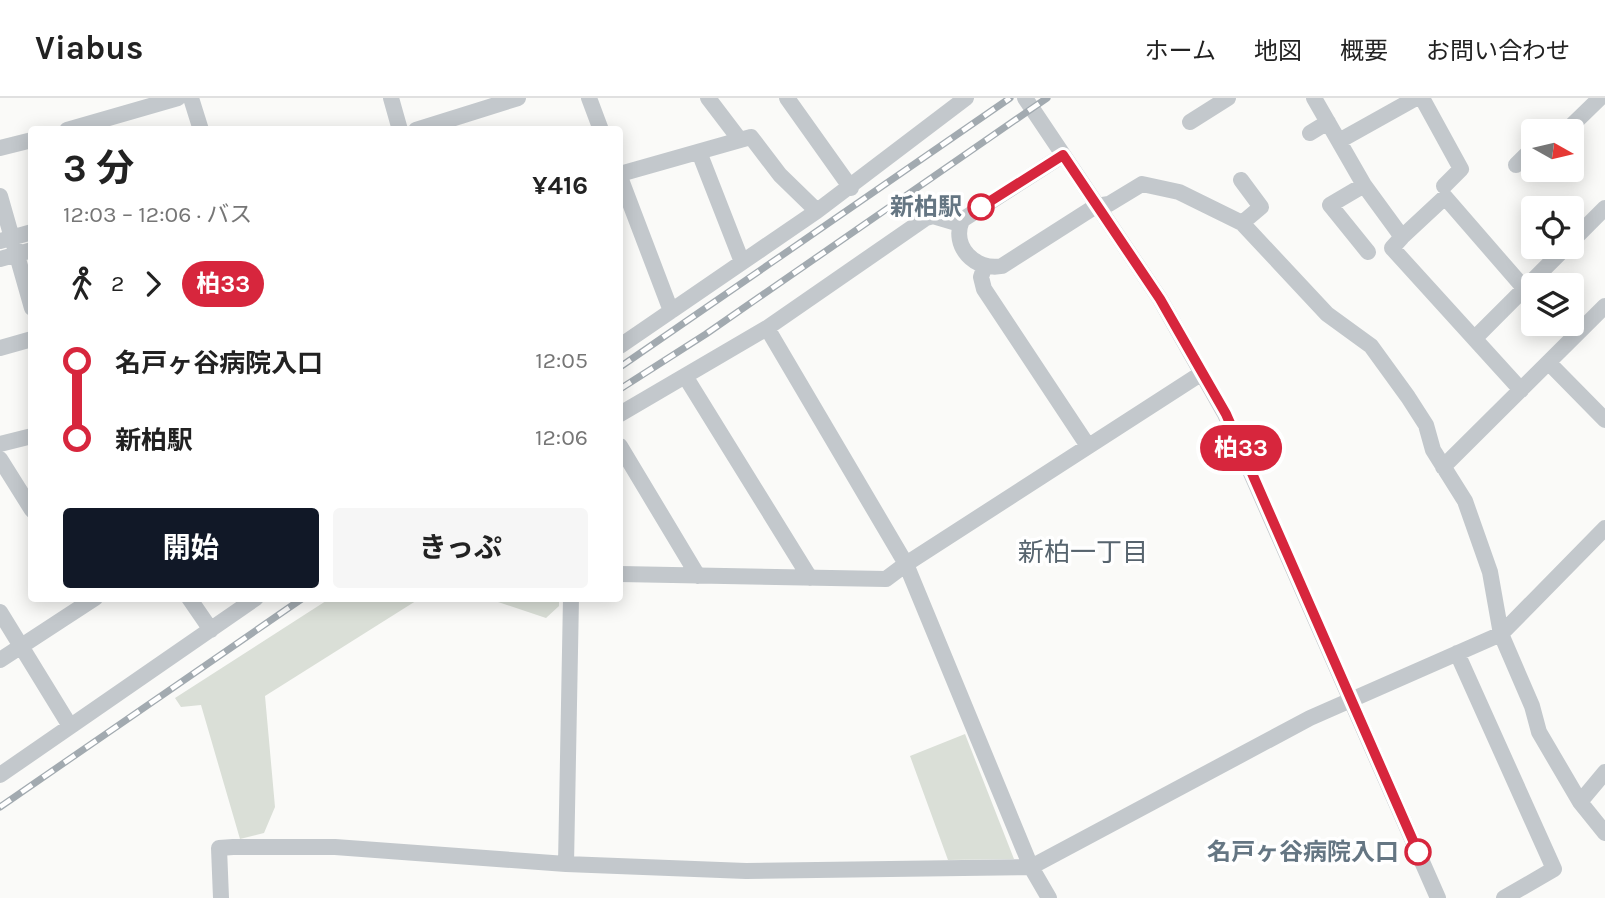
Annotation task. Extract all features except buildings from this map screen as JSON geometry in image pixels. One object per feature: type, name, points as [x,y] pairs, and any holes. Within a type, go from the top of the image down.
[{"type":"street","points":[[81,126],[178,98]]},
{"type":"street","points":[[191,98],[200,126]]},
{"type":"street","points":[[391,98],[399,126]]},
{"type":"street","points":[[429,126],[518,98]]},
{"type":"street","points":[[589,98],[600,126]]},
{"type":"street","points":[[708,98],[740,140]]},
{"type":"street","points":[[787,98],[851,188]]},
{"type":"street","points":[[1025,98],[1160,299],[1226,414],[1438,898]]},
{"type":"street","points":[[1190,122],[1228,98]]},
{"type":"street","points":[[1314,98],[1364,185],[1402,237]]},
{"type":"street","points":[[1339,141],[1416,98]]},
{"type":"street","points":[[1422,98],[1461,169],[1444,186]]},
{"type":"street","points":[[1578,119],[1600,98]]},
{"type":"street","points":[[623,344],[851,188],[957,101]]},
{"type":"street","points":[[1310,133],[1328,122]]},
{"type":"street","points":[[623,174],[751,137],[780,175],[817,211]]},
{"type":"street","points":[[0,149],[28,140]]},
{"type":"street","points":[[699,152],[742,262]]},
{"type":"street","points":[[1063,155],[965,217],[960,224],[960,239],[974,262],[984,268],[1002,266],[1096,206],[1108,204],[1142,184],[1179,192],[1242,223],[1289,277],[1327,314],[1371,346],[1426,425],[1433,450],[1465,501],[1490,572],[1501,635],[1532,706],[1539,732],[1580,802],[1605,833]]},
{"type":"street","points":[[1516,165],[1521,160]]},
{"type":"street","points":[[1241,180],[1261,207],[1242,223]]},
{"type":"street","points":[[623,183],[671,311]]},
{"type":"street","points":[[1364,185],[1330,205],[1368,252]]},
{"type":"street","points":[[0,196],[6,239],[24,253],[28,280]]},
{"type":"street","points":[[1521,285],[1445,197],[1392,248],[1521,390]]},
{"type":"street","points":[[1584,229],[1605,208]]},
{"type":"street","points":[[623,413],[767,328],[926,218],[933,216],[960,224]]},
{"type":"street","points":[[6,239],[28,233]]},
{"type":"street","points":[[0,259],[24,253]]},
{"type":"street","points":[[1539,273],[1554,259]]},
{"type":"street","points":[[984,268],[981,277],[984,289],[1088,446]]},
{"type":"street","points":[[1475,338],[1521,291]]},
{"type":"street","points":[[1443,467],[1605,306]]},
{"type":"street","points":[[767,328],[906,564],[1031,867],[1049,898]]},
{"type":"street","points":[[0,348],[28,340]]},
{"type":"street","points":[[1549,363],[1603,412]]},
{"type":"street","points":[[623,574],[886,579],[1202,373]]},
{"type":"street","points":[[685,376],[810,578]]},
{"type":"street","points":[[0,444],[28,437]]},
{"type":"street","points":[[623,451],[698,576]]},
{"type":"street","points":[[0,459],[28,504]]},
{"type":"street","points":[[221,898],[219,848],[335,847],[566,864],[746,871],[1031,867],[1310,718],[1501,635],[1605,528]]},
{"type":"street","points":[[0,660],[87,602]]},
{"type":"street","points":[[191,602],[211,630]]},
{"type":"street","points":[[0,775],[250,602]]},
{"type":"street","points":[[566,864],[571,602]]},
{"type":"street","points":[[0,612],[70,726]]},
{"type":"street","points":[[1457,653],[1554,869],[1504,898]]},
{"type":"street","points":[[1580,802],[1605,772]]},
{"type":"shaded area","points":[[324,602],[414,602],[265,696],[275,807],[264,833],[240,839],[201,705],[181,707],[175,698]]},
{"type":"shaded area","points":[[498,602],[559,602],[559,606],[546,618]]},
{"type":"shaded area","points":[[965,734],[1014,859],[948,860],[910,756]]},
{"type":"railway","points":[[623,365],[1010,98]]},
{"type":"railway","points":[[623,387],[706,334],[1047,98]]},
{"type":"railway","points":[[0,807],[297,602]]},
{"type":"bus line","name":"柏33","points":[[981,207],[1063,155],[1160,299],[1226,414],[1418,852]]},
{"type":"place","name":"新柏駅","points":[[981,207]]},
{"type":"place","name":"名戸ヶ谷病院入口","points":[[1418,852]]},
{"type":"district","name":"新柏一丁目","points":[[1083,552]]}]
